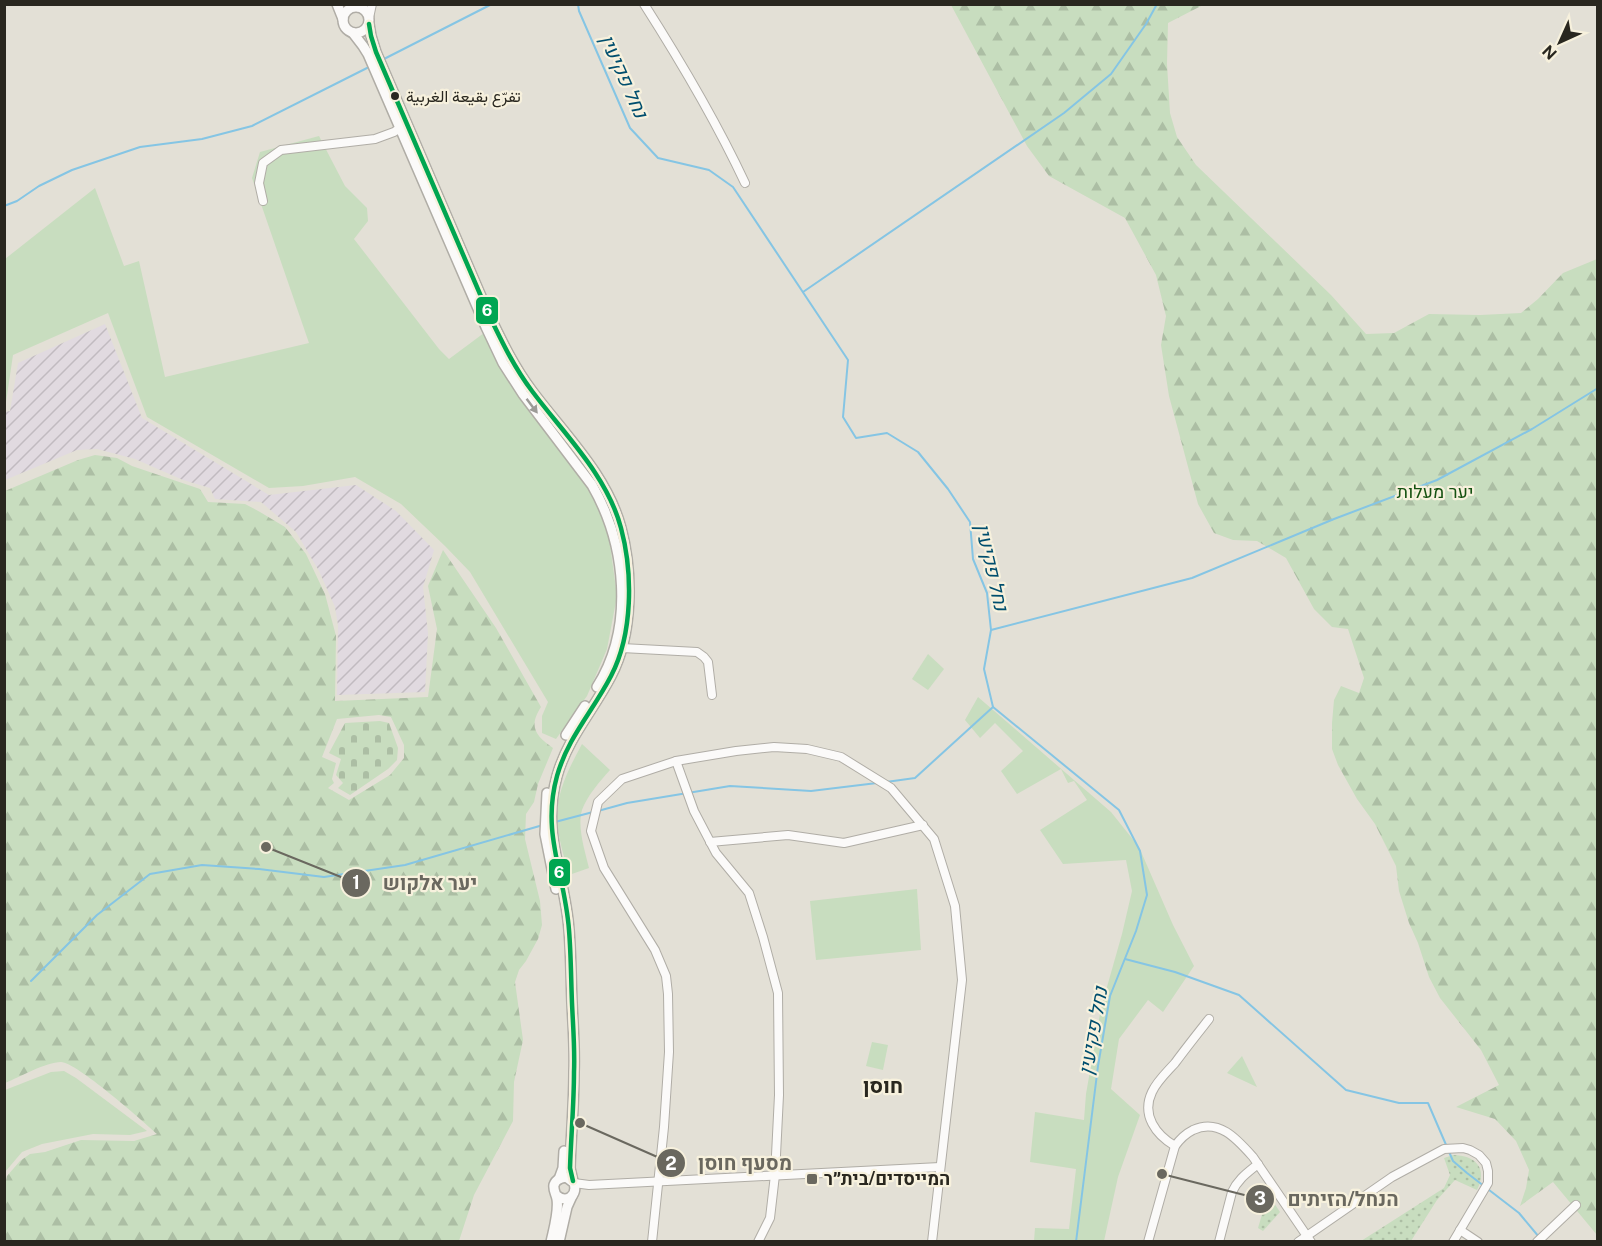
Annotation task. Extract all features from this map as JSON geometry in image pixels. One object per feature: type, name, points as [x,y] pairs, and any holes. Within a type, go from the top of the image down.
[{"type":"main road","points":[[337,4],[346,28],[360,41],[368,54],[503,363],[529,402],[592,485],[612,526],[619,557],[621,608],[618,638],[611,661],[600,683],[573,723],[559,751],[545,806],[546,844],[563,929],[568,1056],[564,1160],[562,1173],[554,1188],[557,1206],[551,1242]]},
{"type":"main road","points":[[343,19],[346,11],[356,6],[365,10],[376,52],[506,350],[531,390],[589,464],[606,490],[621,529],[628,579],[627,620],[622,648],[610,678],[576,731],[565,753],[557,777],[552,804],[553,844],[569,932],[574,1068],[570,1168],[576,1190],[567,1207],[559,1242]]},
{"type":"main road","points":[[353,33],[366,30],[369,21]]},
{"type":"main road","points":[[559,1179],[566,1177],[574,1182]]},
{"type":"main road","points":[[556,1195],[566,1199],[573,1195]]},
{"type":"street","points":[[369,21],[372,4]]},
{"type":"street","points":[[644,4],[732,154],[745,183]]},
{"type":"street","points":[[263,201],[259,183],[263,163],[281,150],[375,139],[400,129],[404,124],[403,114]]},
{"type":"street","points":[[622,648],[697,652],[708,662],[712,695]]},
{"type":"street","points":[[652,1242],[669,1052],[666,976],[656,950],[604,868],[591,831],[598,802],[622,779],[676,761],[774,747],[807,749],[841,757],[891,788],[934,838],[955,906],[962,980],[932,1242]]},
{"type":"street","points":[[676,761],[694,811],[710,842],[749,893],[764,937],[778,993],[779,1095],[775,1175],[770,1218],[758,1242]]},
{"type":"street","points":[[710,842],[788,835],[844,843],[923,825]]},
{"type":"street","points":[[1175,1146],[1164,1139],[1153,1127],[1149,1101],[1156,1086],[1209,1019]]},
{"type":"street","points":[[1149,1242],[1175,1146],[1191,1131],[1206,1126],[1217,1128],[1234,1137],[1258,1164],[1309,1238]]},
{"type":"street","points":[[1298,1242],[1309,1238],[1392,1176],[1444,1149],[1455,1147],[1470,1150],[1479,1155],[1486,1163],[1488,1184],[1453,1242]]},
{"type":"street","points":[[1219,1242],[1232,1192],[1242,1176],[1258,1164]]},
{"type":"street","points":[[574,1182],[589,1185],[940,1167]]},
{"type":"street","points":[[573,1195],[589,1185]]},
{"type":"street","points":[[1537,1242],[1576,1205]]},
{"type":"street","points":[[1460,1230],[1478,1242]]},
{"type":"shaded area","points":[[105,324],[142,418],[269,495],[356,485],[396,511],[434,550],[423,587],[428,633],[425,692],[337,695],[338,625],[335,607],[319,571],[296,532],[261,502],[215,499],[210,488],[183,480],[135,459],[97,449],[77,450],[5,480],[5,412],[10,411],[18,363]]},
{"type":"green space","name":"יער מעלות","points":[[951,5],[1203,5],[1168,23],[1167,64],[1170,113],[1177,137],[1196,165],[1331,295],[1366,334],[1394,333],[1429,314],[1521,313],[1563,273],[1597,259],[1597,1235],[1553,1182],[1520,1206],[1529,1170],[1516,1141],[1495,1119],[1456,1107],[1499,1085],[1481,1050],[1440,998],[1429,977],[1399,891],[1396,866],[1375,824],[1357,799],[1338,765],[1332,749],[1334,700],[1341,686],[1359,693],[1364,678],[1348,629],[1332,627],[1314,609],[1286,558],[1257,541],[1233,540],[1214,533],[1198,504],[1169,396],[1161,345],[1166,316],[1156,275],[1125,218],[1049,176],[1027,146]]},
{"type":"green space","points":[[319,136],[345,186],[367,208],[368,221],[354,239],[449,359],[484,333],[502,369],[594,494],[608,530],[617,596],[607,649],[587,696],[556,739],[542,733],[542,716],[548,702],[470,572],[401,504],[355,477],[303,486],[269,488],[147,417],[108,313],[13,355],[5,402],[5,259],[95,188],[124,266],[139,261],[165,377],[309,343],[252,178],[260,152]]},
{"type":"green space","points":[[95,455],[117,458],[132,466],[200,489],[208,502],[245,504],[285,527],[306,554],[325,594],[336,636],[335,701],[428,697],[437,629],[428,586],[443,550],[496,628],[541,707],[535,720],[536,730],[538,735],[553,748],[538,784],[534,802],[526,814],[525,839],[540,901],[542,925],[538,939],[519,970],[515,982],[523,1040],[514,1082],[513,1121],[474,1195],[459,1241],[5,1241],[5,1185],[7,1176],[20,1161],[30,1154],[45,1152],[81,1140],[134,1141],[157,1134],[80,1071],[61,1062],[48,1064],[5,1083],[5,491]],"holes":[[[379,715],[391,717],[404,745],[404,758],[390,775],[349,800],[328,788],[334,783],[332,779],[336,763],[322,757],[337,719]]]},
{"type":"green space","points":[[928,654],[944,669],[928,690],[912,679]]},
{"type":"green space","points":[[978,697],[1111,812],[1139,847],[1173,925],[1194,966],[1163,1012],[1148,1000],[1119,1039],[1111,1089],[1140,1115],[1118,1177],[1104,1241],[1034,1241],[1035,1228],[1069,1229],[1076,1169],[1030,1162],[1035,1112],[1084,1120],[1086,1094],[1101,1008],[1132,891],[1126,860],[1063,864],[1040,830],[1087,800],[1074,781],[1068,783],[1061,769],[1017,794],[1001,771],[1023,751],[995,723],[980,738],[965,720]]},
{"type":"green space","points":[[380,721],[389,723],[398,748],[397,760],[388,769],[350,795],[338,788],[343,783],[336,775],[341,759],[329,753],[345,723]]},
{"type":"green space","points":[[582,744],[610,770],[590,794],[582,810],[581,831],[589,868],[569,875],[559,835],[558,806],[567,774]]},
{"type":"green space","points":[[917,889],[921,950],[816,960],[810,901]]},
{"type":"green space","points":[[872,1042],[888,1045],[883,1070],[866,1066]]},
{"type":"green space","points":[[1242,1056],[1257,1087],[1227,1073]]},
{"type":"green space","points":[[64,1071],[147,1131],[130,1135],[93,1134],[42,1144],[22,1152],[5,1172],[5,1090],[51,1072]]},
{"type":"green space","points":[[1453,1155],[1468,1158],[1478,1165],[1481,1176],[1477,1190],[1455,1180],[1437,1200],[1411,1241],[1361,1241],[1444,1188],[1450,1175],[1444,1158]]},
{"type":"green space","points":[[1268,1194],[1280,1212],[1263,1231],[1258,1228]]},
{"type":"waterway","points":[[382,60],[492,4]]},
{"type":"waterway","name":"נחל פקיעין","points":[[578,4],[630,128],[658,158],[709,170],[733,187],[848,360],[843,417],[856,438],[887,433],[918,452],[948,489],[970,522],[973,559],[987,593],[991,630],[984,669],[993,707],[1119,810],[1140,851],[1147,895],[1136,931],[1110,996],[1098,1066],[1076,1242]]},
{"type":"waterway","points":[[803,292],[1064,113],[1111,74],[1157,4]]},
{"type":"waterway","points":[[4,206],[72,170],[140,147],[202,139],[252,126],[371,66]]},
{"type":"waterway","points":[[991,630],[1192,578],[1334,519],[1437,480],[1532,429],[1598,388]]},
{"type":"waterway","points":[[886,782],[915,778],[993,707]]},
{"type":"waterway","points":[[598,811],[627,803],[730,786],[811,791],[877,783]]},
{"type":"waterway","points":[[555,822],[593,812]]},
{"type":"waterway","points":[[31,981],[97,915],[150,874],[202,865],[324,877],[405,865],[543,825]]},
{"type":"waterway","points":[[1125,959],[1175,972],[1239,995],[1346,1090],[1399,1103],[1428,1103],[1453,1161],[1519,1213],[1539,1237]]},
{"type":"transit line","name":"6","points":[[369,24],[376,52],[489,315],[514,364],[526,382],[606,490],[621,528],[625,546],[629,603],[624,641],[611,676],[574,736],[562,762],[553,797],[553,835],[567,910],[570,948],[574,1055],[570,1168],[573,1181]]},
{"type":"place","name":"تفرّع بقيعة الغربية","points":[[395,96]]},
{"type":"place","name":"יער אלקוש","points":[[266,847]]},
{"type":"place","name":"מסעף חוסן","points":[[580,1123]]},
{"type":"place","name":"הנחל/הזיתים","points":[[1162,1174]]},
{"type":"place","name":"המייסדים/בית״ר","points":[[812,1179]]},
{"type":"district","name":"חוסן","points":[[883,1086]]}]
